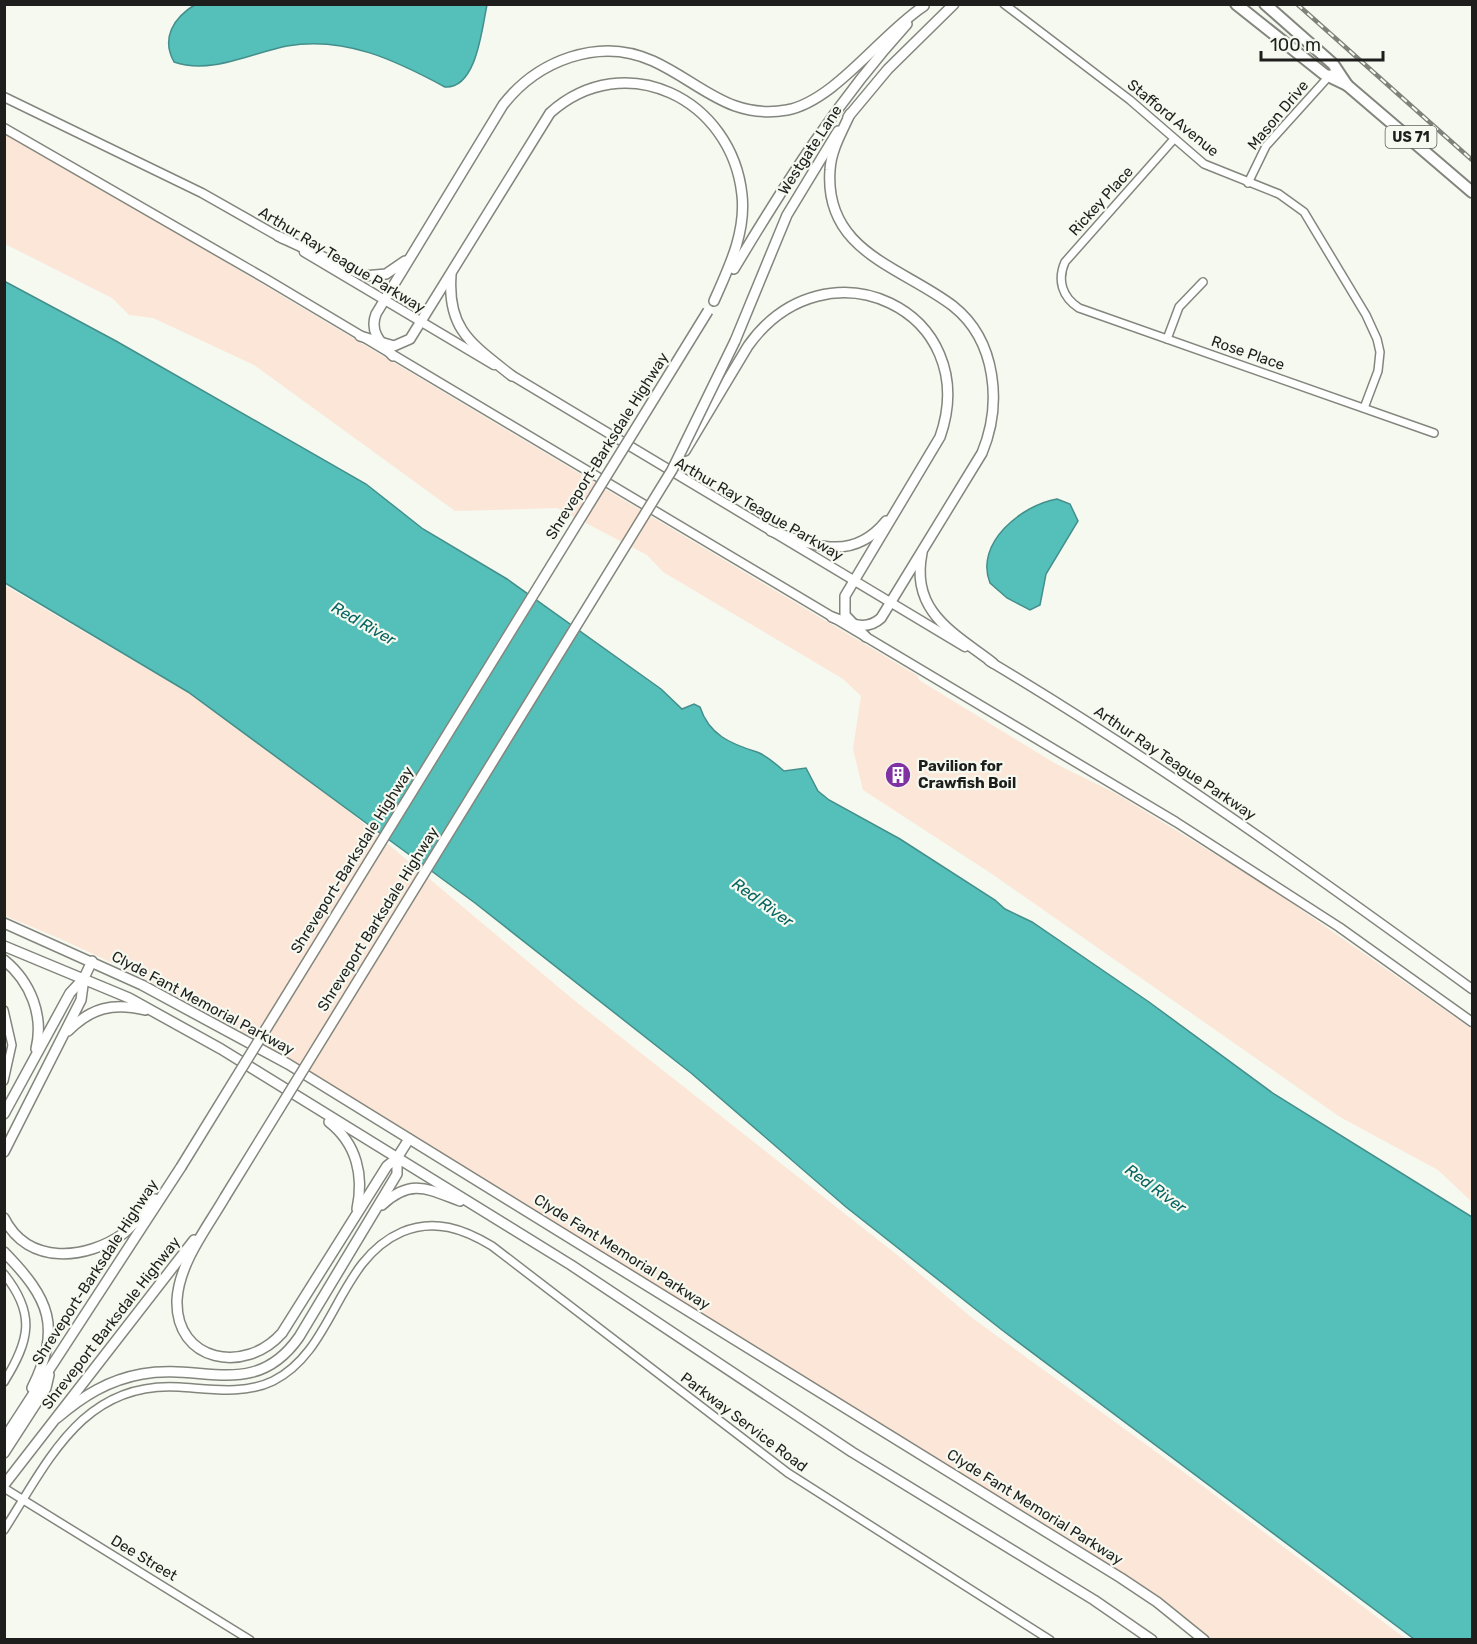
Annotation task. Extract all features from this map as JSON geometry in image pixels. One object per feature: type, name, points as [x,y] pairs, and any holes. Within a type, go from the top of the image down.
[{"type":"main road","name":"Westgate Lane","points":[[735,340],[798,193],[850,114],[888,69],[954,4]]},
{"type":"main road","name":"US 71","points":[[1236,4],[1328,77],[1347,85]]},
{"type":"main road","name":"US 71","points":[[1265,4],[1336,68],[1347,85],[1473,192]]},
{"type":"main road","name":"Westgate Lane","points":[[708,311],[819,132],[868,68],[925,5]]},
{"type":"main road","points":[[393,356],[380,342],[374,321],[503,105],[519,85],[559,60],[578,54],[598,52],[635,55],[652,61],[726,104],[767,112],[790,109],[822,94],[897,25],[925,5]]},
{"type":"main road","points":[[360,336],[394,346],[405,344],[421,323],[550,113],[570,98],[592,87],[610,83],[648,83],[675,94],[706,118],[728,148],[740,179],[743,214],[733,258],[714,301]]},
{"type":"main road","points":[[832,617],[863,626],[874,623],[890,602],[987,439],[994,412],[993,378],[975,333],[954,307],[883,265],[853,239],[843,224],[830,189],[830,168],[833,150],[850,114]]},
{"type":"main road","points":[[278,236],[354,273],[369,277],[390,272],[413,253]]},
{"type":"main road","points":[[451,272],[451,304],[459,328],[473,345],[512,376]]},
{"type":"main road","points":[[672,470],[748,346],[759,331],[782,309],[809,298],[835,292],[852,292],[881,298],[923,327],[942,361],[948,400],[946,419],[940,437],[900,502],[843,604],[845,615],[866,637]]},
{"type":"main road","name":"Shreveport-Barksdale Highway","points":[[16,1422],[181,1167],[708,311]]},
{"type":"main road","name":"Shreveport Barksdale Highway","points":[[4,1487],[83,1382],[172,1270],[225,1197],[672,470],[735,340]]},
{"type":"main road","points":[[771,531],[819,547],[845,546],[874,533],[900,502]]},
{"type":"main road","points":[[923,546],[920,578],[927,605],[943,624],[993,663]]},
{"type":"main road","name":"Clyde Fant Memorial Parkway","points":[[4,923],[92,961],[220,1025],[409,1139],[1120,1578],[1157,1602],[1204,1640]]},
{"type":"main road","name":"Clyde Fant Memorial Parkway","points":[[4,946],[84,978],[164,1017],[480,1207],[852,1452],[1094,1600],[1152,1640]]},
{"type":"main road","points":[[4,960],[23,978],[36,1010],[38,1039],[32,1063]]},
{"type":"main road","points":[[4,1152],[81,999],[84,978],[92,961]]},
{"type":"main road","points":[[4,1114],[70,993],[84,978]]},
{"type":"main road","points":[[64,1035],[82,1017],[110,1006],[125,1006],[164,1017]]},
{"type":"main road","points":[[304,1102],[338,1130],[350,1145],[361,1180],[356,1214]]},
{"type":"main road","points":[[225,1197],[190,1257],[180,1283],[177,1305],[179,1319],[194,1342],[204,1350],[227,1358],[252,1355],[278,1338],[387,1166],[397,1158],[409,1139]]},
{"type":"main road","points":[[57,1418],[88,1394],[128,1377],[165,1372],[232,1376],[259,1371],[279,1360],[299,1337],[397,1174],[397,1158]]},
{"type":"main road","points":[[4,1218],[19,1238],[42,1252],[66,1255],[89,1251],[131,1227],[181,1167]]},
{"type":"main road","points":[[374,1213],[390,1198],[413,1188],[433,1189],[480,1207]]},
{"type":"main road","points":[[4,1252],[37,1290],[44,1305],[49,1338],[48,1349],[40,1372],[16,1422],[4,1439]]},
{"type":"main road","points":[[4,1453],[46,1389],[50,1370]]},
{"type":"street","name":"Stafford Avenue","points":[[1004,4],[1099,75],[1211,168],[1279,194],[1304,212],[1370,321],[1377,339],[1380,360],[1364,408]]},
{"type":"street","name":"Mason Drive","points":[[1248,183],[1266,146],[1336,68]]},
{"type":"street","name":"Arthur Ray Teague Parkway","points":[[4,97],[202,193],[278,236],[1094,724],[1203,796],[1473,989]]},
{"type":"street","points":[[4,128],[360,336],[1251,868],[1473,1022]]},
{"type":"street","name":"Rickey Place","points":[[1062,287],[1061,275],[1065,262],[1174,139]]},
{"type":"street","points":[[1167,339],[1179,307],[1203,282]]},
{"type":"street","name":"Rose Place","points":[[1062,287],[1069,300],[1079,308],[1434,433]]},
{"type":"street","points":[[4,1010],[12,1045],[4,1081]]},
{"type":"street","name":"Parkway Service Road","points":[[4,1530],[45,1464],[72,1431],[97,1406],[113,1397],[136,1389],[154,1387],[237,1391],[257,1387],[288,1372],[307,1352],[368,1256],[399,1233],[428,1226],[449,1227],[465,1231],[492,1246],[788,1473],[1050,1640]]},
{"type":"street","points":[[4,1274],[22,1302],[27,1324],[21,1354],[4,1382]]},
{"type":"street","name":"Dee Street","points":[[4,1487],[250,1640]]},
{"type":"shaded area","points":[[4,133],[127,203],[918,676],[919,680],[1056,764],[1115,793],[1270,888],[1472,1029],[1472,1202],[1438,1170],[1340,1117],[992,874],[863,790],[853,749],[861,696],[843,679],[663,572],[647,555],[557,508],[455,511],[254,365],[153,318],[129,315],[112,298],[5,244]]},
{"type":"shaded area","points":[[4,585],[192,695],[339,803],[575,1001],[901,1258],[971,1317],[1200,1484],[1406,1639],[1211,1639],[1173,1607],[1070,1539],[258,1041],[134,973],[5,916]]},
{"type":"water","points":[[196,4],[487,5],[480,41],[471,68],[456,85],[445,87],[388,60],[349,47],[329,44],[287,46],[202,66],[174,62],[169,45],[172,29],[181,16]]},
{"type":"water","name":"Red River","points":[[4,281],[116,341],[366,484],[423,529],[507,579],[661,689],[682,709],[694,704],[700,707],[709,725],[722,737],[738,746],[764,755],[784,771],[806,768],[818,791],[829,800],[900,839],[995,900],[1005,909],[1032,922],[1149,1002],[1274,1094],[1472,1217],[1472,1639],[1414,1639],[1002,1330],[846,1207],[691,1073],[475,903],[188,692],[5,583]]},
{"type":"water","points":[[1057,499],[1070,504],[1078,521],[1046,574],[1040,605],[1030,610],[1007,598],[990,583],[987,568],[989,554],[1004,528],[1016,518],[1030,509]]},
{"type":"railway","points":[[1297,4],[1472,160]]},
{"type":"place","name":"Pavilion for Crawfish Boil","points":[[898,775]]}]
